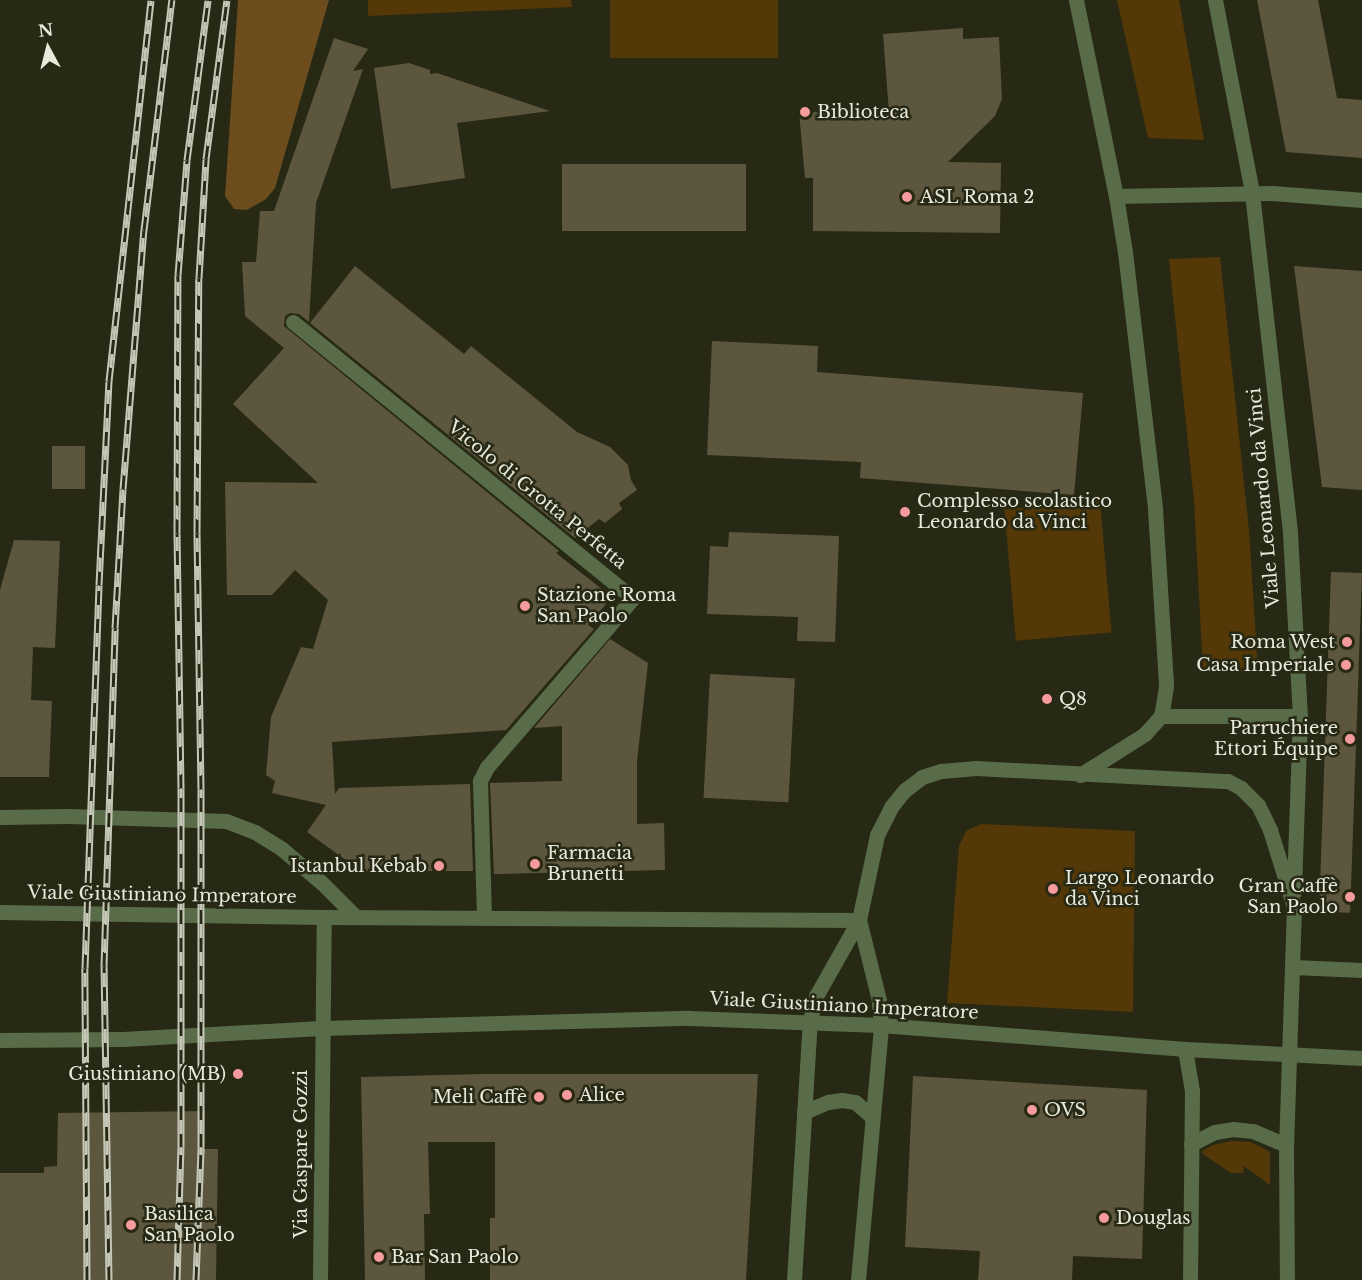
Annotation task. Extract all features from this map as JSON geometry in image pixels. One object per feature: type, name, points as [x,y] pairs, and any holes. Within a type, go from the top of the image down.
[{"type":"street","points":[[1076,0],[1116,196],[1155,509],[1166,686],[1161,716],[1145,734],[1080,775]]},
{"type":"street","name":"Viale Leonardo da Vinci","points":[[1215,0],[1252,193],[1290,533],[1300,716],[1294,908]]},
{"type":"street","points":[[1116,196],[1252,193],[1362,200]]},
{"type":"street","name":"Vicolo di Grotta Perfetta","points":[[292,322],[633,598],[488,767],[480,781],[484,918]]},
{"type":"street","points":[[1161,716],[1300,716]]},
{"type":"street","points":[[794,1280],[810,1021],[816,996],[859,920],[877,835],[883,820],[897,798],[922,777],[955,768],[1228,781],[1236,784],[1258,806],[1270,830],[1294,908],[1286,1144],[1287,1280]]},
{"type":"street","name":"Viale Giustiniano Imperatore","points":[[0,817],[68,816],[226,821],[255,832],[282,849],[322,883],[355,916]]},
{"type":"street","name":"Viale Giustiniano Imperatore","points":[[0,912],[324,917],[859,920]]},
{"type":"street","points":[[322,1028],[324,917]]},
{"type":"street","points":[[858,1280],[881,1025],[879,1000],[859,920]]},
{"type":"street","points":[[1293,967],[1362,970]]},
{"type":"street","name":"Viale Giustiniano Imperatore","points":[[0,1040],[123,1039],[322,1028],[577,1019],[690,1018],[881,1025],[1185,1049],[1362,1058]]},
{"type":"street","name":"Via Gaspare Gozzi","points":[[320,1280],[322,1028]]},
{"type":"street","points":[[1185,1049],[1192,1091],[1190,1280]]},
{"type":"street","points":[[804,1112],[828,1102],[842,1100],[855,1102],[872,1117]]},
{"type":"street","points":[[1191,1144],[1215,1132],[1233,1129],[1253,1131],[1286,1144]]},
{"type":"shaded area","points":[[238,0],[329,0],[275,188],[266,199],[247,210],[234,209],[225,196]]},
{"type":"shaded area","points":[[368,0],[571,0],[572,7],[368,16]]},
{"type":"shaded area","points":[[610,0],[778,0],[778,58],[610,58]]},
{"type":"shaded area","points":[[1117,0],[1179,0],[1204,140],[1148,138]]},
{"type":"shaded area","points":[[1220,257],[1249,530],[1258,672],[1203,672],[1194,501],[1169,259]]},
{"type":"shaded area","points":[[1100,501],[1112,632],[1016,641],[1004,509]]},
{"type":"shaded area","points":[[981,824],[1135,831],[1133,1012],[947,1003],[959,846],[966,831]]},
{"type":"shaded area","points":[[1232,1141],[1251,1142],[1270,1152],[1270,1185],[1244,1166],[1243,1173],[1231,1173],[1203,1154],[1202,1151],[1213,1145]]},
{"type":"building","points":[[1257,0],[1318,0],[1337,98],[1362,100],[1362,158],[1286,152]]},
{"type":"building","points":[[963,28],[963,39],[999,37],[1002,99],[995,116],[948,162],[1001,163],[1000,233],[813,231],[813,178],[805,178],[799,112],[889,113],[883,34]]},
{"type":"building","points":[[334,38],[368,49],[353,71],[363,69],[316,203],[309,322],[299,314],[290,313],[285,316],[284,326],[612,597],[588,625],[594,629],[506,730],[332,742],[335,794],[339,788],[470,784],[473,871],[361,871],[307,832],[326,805],[272,793],[275,781],[266,775],[271,717],[301,647],[313,649],[328,600],[295,570],[272,595],[227,595],[225,482],[318,483],[233,404],[284,348],[245,316],[242,262],[256,262],[260,211],[274,211]]},
{"type":"building","points":[[409,63],[430,70],[430,74],[437,73],[550,111],[457,123],[465,178],[391,189],[374,68]]},
{"type":"building","points":[[562,164],[746,164],[746,231],[562,231]]},
{"type":"building","points":[[355,266],[464,354],[471,346],[577,432],[610,447],[628,465],[631,480],[637,490],[619,503],[622,509],[605,523],[599,519],[575,538],[310,323]]},
{"type":"building","points":[[1294,266],[1362,271],[1362,490],[1322,487]]},
{"type":"building","points":[[712,341],[818,346],[817,372],[1083,393],[1074,495],[860,478],[861,462],[707,455]]},
{"type":"building","points":[[52,446],[85,446],[85,489],[52,489]]},
{"type":"building","points":[[729,532],[839,536],[835,642],[797,641],[798,617],[707,614],[710,546],[728,547]]},
{"type":"building","points":[[14,540],[60,541],[55,648],[33,647],[31,700],[52,701],[49,777],[0,777],[0,590]]},
{"type":"building","points":[[1331,572],[1362,573],[1350,913],[1319,912]]},
{"type":"building","points":[[610,639],[648,663],[637,761],[637,824],[664,823],[665,870],[494,874],[490,783],[562,781],[562,726],[534,728]]},
{"type":"building","points":[[710,674],[795,678],[788,802],[704,798]]},
{"type":"building","points":[[483,1074],[758,1074],[746,1280],[490,1280],[490,1218],[495,1218],[495,1142],[428,1142],[430,1214],[424,1214],[425,1280],[365,1280],[361,1077]]},
{"type":"building","points":[[913,1076],[1147,1090],[1142,1259],[1073,1256],[1072,1280],[978,1280],[980,1251],[905,1247]]},
{"type":"building","name":"Basilica San Paolo","points":[[205,1111],[204,1149],[218,1149],[216,1280],[0,1280],[0,1173],[44,1173],[44,1167],[57,1166],[58,1113]]},
{"type":"railway","points":[[87,1280],[85,968],[109,381],[151,0]]},
{"type":"railway","points":[[109,1280],[104,966],[115,628],[123,489],[144,230],[172,0]]},
{"type":"railway","points":[[177,1280],[181,1147],[181,788],[177,533],[178,275],[187,160],[208,0]]},
{"type":"railway","points":[[196,1280],[201,1147],[201,789],[197,533],[199,278],[206,159],[227,0]]},
{"type":"place","name":"Biblioteca","points":[[805,112]]},
{"type":"place","name":"ASL Roma 2","points":[[907,197]]},
{"type":"place","name":"Complesso scolastico Leonardo da Vinci","points":[[905,512]]},
{"type":"place","name":"Stazione Roma San Paolo","points":[[525,606]]},
{"type":"place","name":"Roma West","points":[[1347,642]]},
{"type":"place","name":"Casa Imperiale","points":[[1346,665]]},
{"type":"place","name":"Q8","points":[[1047,699]]},
{"type":"place","name":"Parruchiere Ettori Équipe","points":[[1350,739]]},
{"type":"place","name":"Farmacia Brunetti","points":[[535,864]]},
{"type":"place","name":"Istanbul Kebab","points":[[439,866]]},
{"type":"place","name":"Largo Leonardo da Vinci","points":[[1053,889]]},
{"type":"place","name":"Gran Caffè San Paolo","points":[[1350,897]]},
{"type":"place","name":"Giustiniano (MB)","points":[[238,1074]]},
{"type":"place","name":"Alice","points":[[567,1095]]},
{"type":"place","name":"Meli Caffè","points":[[539,1097]]},
{"type":"place","name":"OVS","points":[[1032,1110]]},
{"type":"place","name":"Douglas","points":[[1104,1218]]},
{"type":"place","name":"Basilica San Paolo","points":[[131,1225]]},
{"type":"place","name":"Bar San Paolo","points":[[379,1257]]}]
